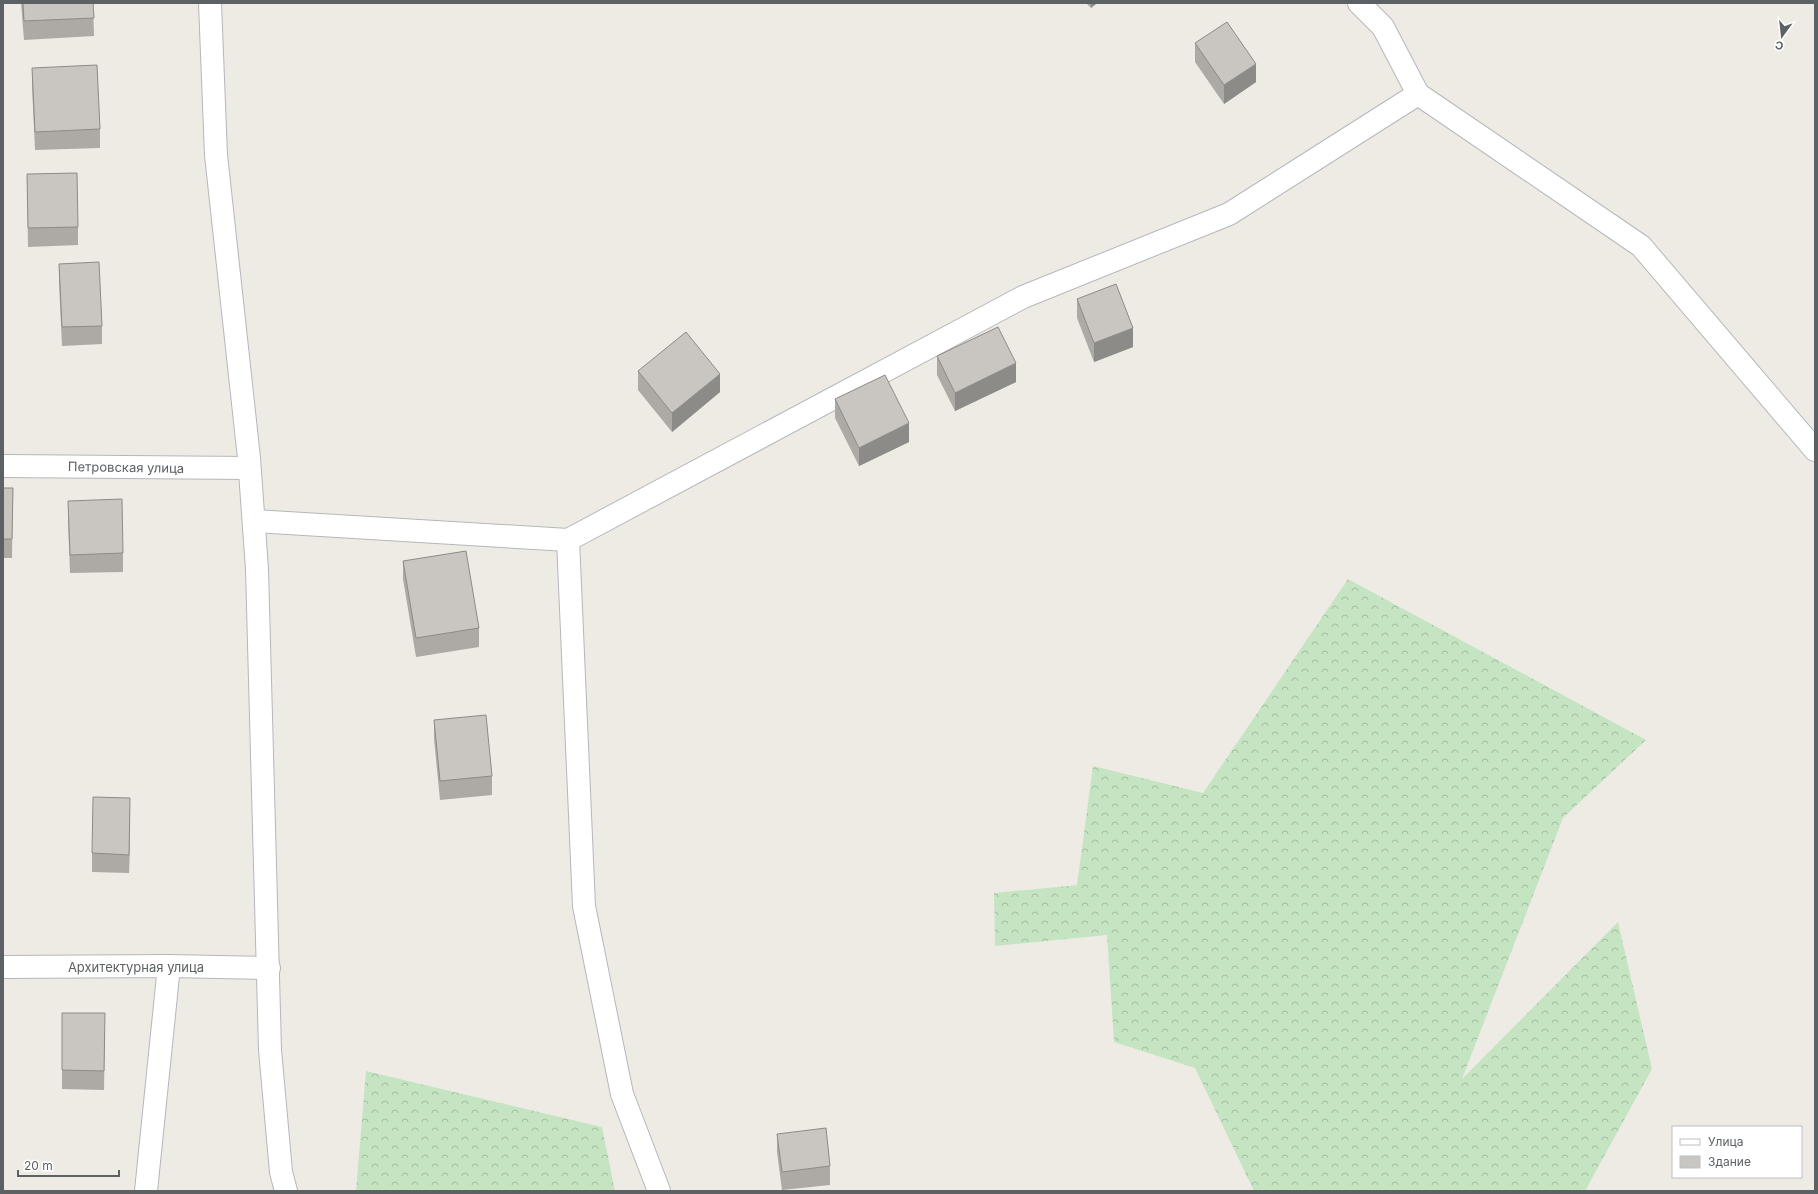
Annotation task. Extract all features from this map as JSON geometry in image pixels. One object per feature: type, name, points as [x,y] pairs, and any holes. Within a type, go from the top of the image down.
[{"type":"street","points":[[210,3],[216,155],[249,468],[258,569],[270,1050],[281,1172],[286,1191]]},
{"type":"street","points":[[1359,3],[1383,27],[1418,94],[1641,246],[1815,450]]},
{"type":"street","points":[[254,521],[568,540],[1023,297],[1229,214],[1418,94]]},
{"type":"street","name":"Петровская улица","points":[[3,466],[249,468]]},
{"type":"street","points":[[568,540],[584,906],[622,1094],[659,1191]]},
{"type":"street","points":[[146,1191],[169,966]]},
{"type":"street","name":"Архитектурная улица","points":[[3,967],[169,966],[269,968]]},
{"type":"green space","points":[[1348,579],[1646,740],[1563,818],[1462,1079],[1618,922],[1652,1069],[1585,1191],[1254,1191],[1195,1068],[1114,1042],[1107,935],[995,946],[994,893],[1077,885],[1093,766],[1203,793]]},
{"type":"green space","points":[[366,1071],[602,1127],[615,1191],[356,1191]]},
{"type":"building","points":[[23,3],[93,3],[94,18],[24,21]]},
{"type":"building","points":[[1227,22],[1256,64],[1224,85],[1195,43]]},
{"type":"building","points":[[97,65],[100,129],[35,132],[32,68]]},
{"type":"building","points":[[77,173],[78,227],[28,228],[27,174]]},
{"type":"building","points":[[99,262],[102,326],[62,327],[59,264]]},
{"type":"building","points":[[1116,284],[1133,328],[1094,343],[1077,299]]},
{"type":"building","points":[[998,327],[1016,363],[955,393],[937,356]]},
{"type":"building","points":[[686,332],[720,374],[672,413],[638,371]]},
{"type":"building","points":[[885,375],[909,423],[859,448],[835,399]]},
{"type":"building","points":[[3,488],[13,488],[12,539],[3,539]]},
{"type":"building","points":[[122,499],[123,553],[70,555],[68,501]]},
{"type":"building","points":[[466,551],[479,628],[416,638],[403,561]]},
{"type":"building","points":[[486,715],[492,776],[440,781],[434,720]]},
{"type":"building","points":[[93,797],[130,798],[129,855],[92,853]]},
{"type":"building","points":[[62,1013],[105,1013],[104,1071],[62,1070]]},
{"type":"building","points":[[826,1128],[830,1166],[782,1172],[777,1134]]}]
